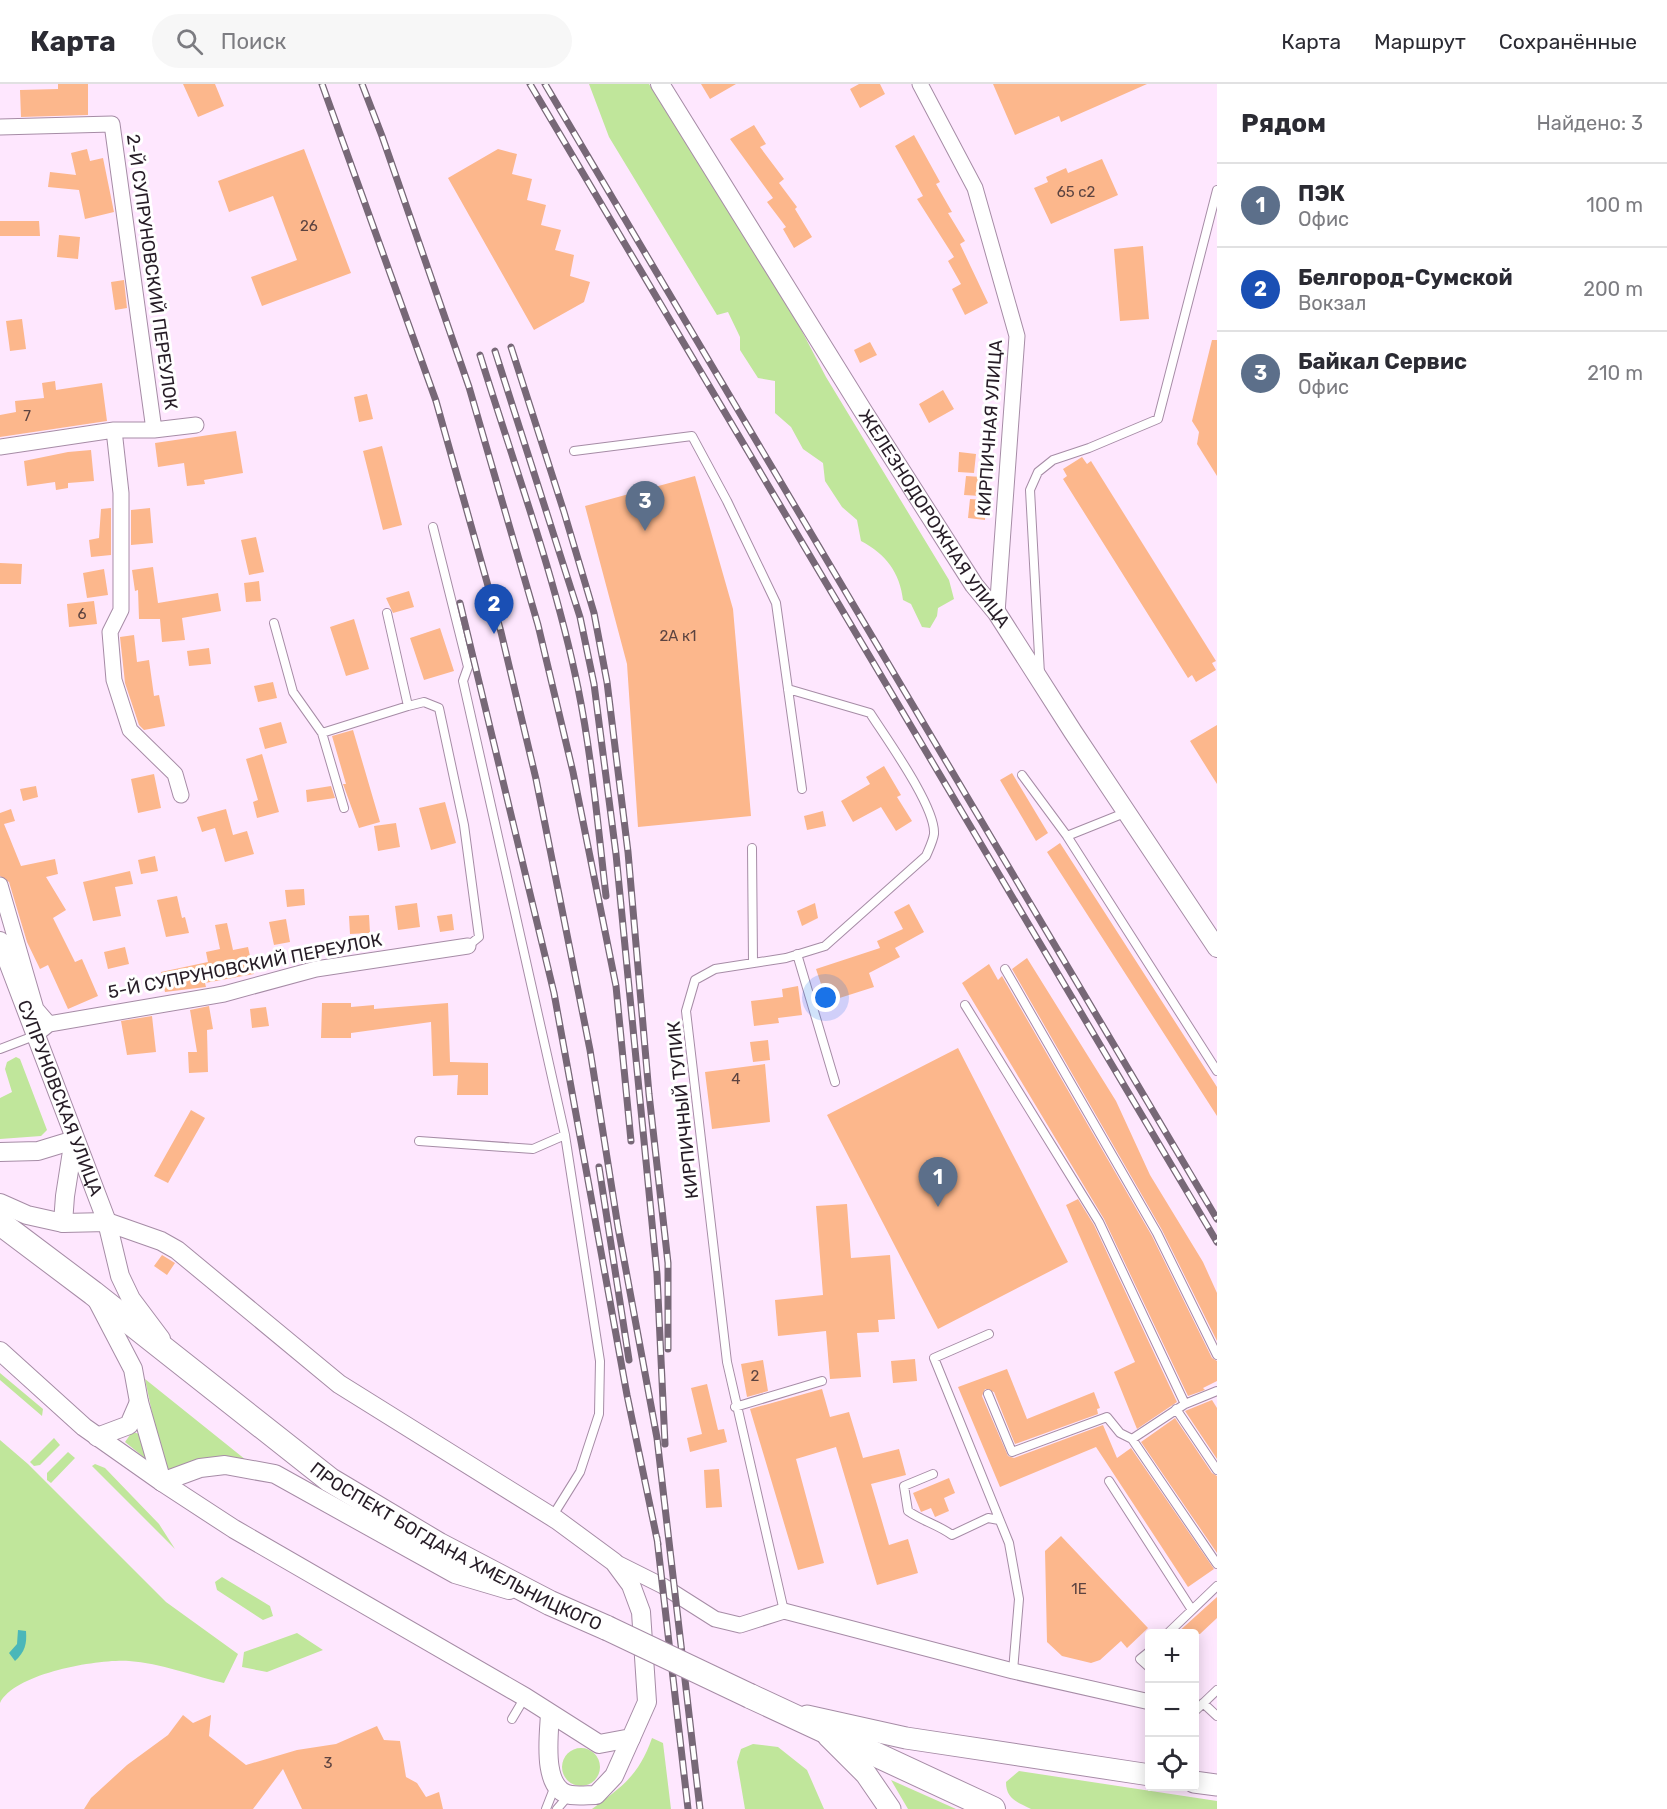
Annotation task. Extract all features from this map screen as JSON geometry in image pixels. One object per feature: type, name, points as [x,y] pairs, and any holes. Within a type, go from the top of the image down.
[{"type":"main road","name":"ПРОСПЕКТ БОГДАНА ХМЕЛЬНИЦКОГО","points":[[0,1223],[93,1293],[330,1480],[439,1545],[550,1603],[823,1732],[993,1809]]},
{"type":"main road","points":[[780,1710],[906,1738],[1145,1774]]},
{"type":"main road","points":[[823,1732],[866,1774],[890,1809]]},
{"type":"main road","points":[[1199,1783],[1217,1785]]},
{"type":"street","name":"ЖЕЛЕЗНОДОРОЖНАЯ УЛИЦА","points":[[660,84],[974,585],[998,613],[1217,948]]},
{"type":"street","name":"КИРПИЧНАЯ УЛИЦА","points":[[920,84],[975,188],[1017,336],[998,613]]},
{"type":"street","name":"2-Й СУПРУНОВСКИЙ ПЕРЕУЛОК","points":[[0,127],[112,124],[154,430]]},
{"type":"street","points":[[0,447],[114,430],[154,430],[196,425]]},
{"type":"street","points":[[114,430],[121,504],[121,610],[110,632],[114,680],[130,730],[175,774],[180,795]]},
{"type":"street","points":[[0,885],[36,1009],[49,1023],[34,1036]]},
{"type":"street","name":"СУПРУНОВСКАЯ УЛИЦА","points":[[0,941],[106,1222],[120,1276],[131,1299],[179,1362]]},
{"type":"street","name":"5-Й СУПРУНОВСКИЙ ПЕРЕУЛОК","points":[[49,1023],[224,994],[316,969],[468,945]]},
{"type":"street","points":[[0,1152],[38,1151],[74,1140],[63,1223]]},
{"type":"street","points":[[0,1203],[27,1215],[63,1223],[106,1222],[177,1250],[339,1384],[552,1517],[614,1562],[663,1587],[715,1619],[740,1625],[784,1611],[1013,1671],[1145,1701]]},
{"type":"street","points":[[120,1276],[122,1254],[138,1239],[148,1237]]},
{"type":"street","points":[[93,1293],[133,1369],[139,1402],[162,1482]]},
{"type":"street","points":[[0,1351],[97,1437],[234,1529],[525,1697],[599,1744],[631,1738]]},
{"type":"street","points":[[97,1437],[129,1425],[139,1402]]},
{"type":"street","points":[[162,1482],[200,1468],[225,1465],[275,1474],[455,1574],[550,1603]]},
{"type":"street","points":[[550,1713],[548,1761],[560,1796],[596,1795],[614,1776],[647,1702],[641,1611],[631,1585],[614,1562]]},
{"type":"lane","points":[[1041,681],[1030,489],[1038,472],[1053,460],[1089,448],[1158,419],[1217,190]]},
{"type":"lane","points":[[574,451],[692,436],[728,501],[776,603],[802,789]]},
{"type":"lane","points":[[432,527],[468,667],[463,681],[565,1135],[600,1361],[599,1414],[580,1472],[552,1517]]},
{"type":"lane","points":[[387,613],[408,706]]},
{"type":"lane","points":[[274,624],[293,692],[322,733],[344,808]]},
{"type":"lane","name":"КИРПИЧНЫЙ ТУПИК","points":[[784,1611],[735,1407],[727,1362],[686,1011],[695,980],[715,969],[797,954],[825,946],[926,856],[934,835],[933,822],[898,756],[870,713],[788,689]]},
{"type":"lane","points":[[322,733],[424,702],[439,708],[464,825],[479,937],[468,945]]},
{"type":"lane","points":[[1022,775],[1067,836],[1217,1071]]},
{"type":"lane","points":[[1067,836],[1128,811]]},
{"type":"lane","points":[[752,848],[753,963]]},
{"type":"lane","points":[[797,954],[835,1082]]},
{"type":"lane","points":[[1005,969],[1156,1233],[1217,1355]]},
{"type":"lane","points":[[965,1005],[1099,1222],[1185,1404]]},
{"type":"lane","points":[[0,1049],[34,1036]]},
{"type":"lane","points":[[419,1141],[533,1149],[565,1135]]},
{"type":"lane","points":[[988,1334],[934,1358],[1009,1543],[1019,1599],[1013,1671]]},
{"type":"lane","points":[[735,1407],[822,1381]]},
{"type":"lane","points":[[1132,1439],[1176,1409],[1217,1391]]},
{"type":"lane","points":[[988,1394],[1012,1452],[1107,1417],[1120,1433],[1132,1439],[1217,1564]]},
{"type":"lane","points":[[1176,1409],[1217,1470]]},
{"type":"lane","points":[[933,1473],[904,1486],[908,1511],[918,1518],[936,1523],[952,1535],[988,1518],[999,1520]]},
{"type":"lane","points":[[1108,1481],[1192,1610]]},
{"type":"lane","points":[[1172,1629],[1217,1586]]},
{"type":"lane","points":[[1199,1707],[1217,1690]]},
{"type":"lane","points":[[512,1719],[525,1697]]},
{"type":"lane","points":[[1203,1703],[1217,1716]]},
{"type":"lane","points":[[546,1809],[560,1796]]},
{"type":"shaded area","points":[[589,84],[649,84],[784,297],[826,377],[949,580],[954,599],[938,608],[937,616],[930,628],[922,627],[911,604],[903,600],[899,581],[890,565],[878,552],[861,541],[857,520],[842,507],[825,481],[823,463],[803,449],[791,427],[775,413],[775,381],[758,378],[740,350],[740,337],[728,312],[717,315],[609,137]]},
{"type":"shaded area","points":[[16,1057],[20,1059],[47,1130],[41,1136],[0,1139],[0,1098],[12,1092],[5,1069],[7,1062]]},
{"type":"shaded area","points":[[0,1373],[43,1409],[42,1416],[0,1380]]},
{"type":"shaded area","points":[[145,1379],[246,1460],[195,1460],[165,1475]]},
{"type":"shaded area","points":[[132,1432],[140,1434],[156,1467],[125,1442]]},
{"type":"shaded area","points":[[54,1438],[60,1445],[40,1465],[34,1466],[30,1462]]},
{"type":"shaded area","points":[[0,1440],[28,1464],[166,1602],[238,1654],[224,1683],[141,1662],[98,1662],[39,1676],[9,1692],[0,1703]]},
{"type":"shaded area","points":[[68,1452],[75,1458],[51,1483],[47,1480],[47,1473]]},
{"type":"shaded area","points":[[95,1464],[105,1468],[159,1524],[175,1549],[92,1466]]},
{"type":"shaded area","points":[[222,1577],[270,1606],[273,1616],[263,1620],[217,1590],[215,1582]]},
{"type":"shaded area","points":[[18,1630],[26,1631],[26,1640],[25,1648],[15,1661],[9,1653],[17,1644]]},
{"type":"shaded area","points":[[297,1633],[323,1650],[267,1672],[242,1667],[244,1652]]},
{"type":"shaded area","points":[[652,1738],[663,1743],[671,1809],[592,1809],[629,1779],[642,1761]]},
{"type":"shaded area","points":[[753,1744],[778,1747],[807,1770],[824,1809],[745,1809],[737,1762],[741,1749]]},
{"type":"shaded area","points":[[581,1748],[595,1753],[600,1767],[595,1781],[581,1786],[567,1781],[562,1767],[567,1753]]},
{"type":"shaded area","points":[[1019,1771],[1217,1801],[1217,1809],[1031,1809],[1010,1796],[1006,1782]]},
{"type":"shaded area","points":[[891,1780],[956,1809],[908,1809]]},
{"type":"building","points":[[58,84],[88,84],[88,115],[21,117],[20,90],[58,89]]},
{"type":"building","points":[[183,84],[215,84],[224,106],[198,117]]},
{"type":"building","points":[[701,84],[736,84],[710,99]]},
{"type":"building","points":[[859,84],[880,84],[885,94],[860,108],[850,89]]},
{"type":"building","points":[[993,84],[1147,84],[1061,122],[1059,116],[1015,135]]},
{"type":"building","points":[[754,125],[766,144],[760,147],[784,179],[779,183],[797,207],[795,209],[812,237],[794,248],[783,229],[786,227],[767,202],[773,198],[730,139]]},
{"type":"building","points":[[914,135],[940,182],[936,184],[952,212],[948,213],[965,241],[960,244],[988,303],[965,315],[952,289],[961,284],[948,261],[954,257],[917,199],[923,196],[895,146]]},
{"type":"building","points":[[87,149],[90,161],[103,158],[114,212],[85,219],[79,190],[48,187],[50,172],[76,175],[71,153]]},
{"type":"building","points":[[304,149],[351,273],[262,306],[251,277],[297,260],[273,196],[229,212],[218,181]]},
{"type":"building","points":[[498,149],[517,154],[512,174],[532,179],[527,200],[546,205],[541,225],[561,230],[555,250],[574,255],[570,276],[590,282],[584,302],[534,330],[448,178]]},
{"type":"building","points":[[1102,159],[1118,195],[1051,224],[1034,188],[1048,182],[1046,177],[1066,168],[1068,173]]},
{"type":"building","points":[[0,221],[39,221],[40,236],[0,236]]},
{"type":"building","points":[[59,235],[80,237],[78,259],[57,257]]},
{"type":"building","points":[[1143,246],[1149,319],[1120,321],[1114,249]]},
{"type":"building","points":[[124,280],[127,308],[115,310],[111,282]]},
{"type":"building","points":[[22,319],[26,349],[10,351],[6,321]]},
{"type":"building","points":[[1212,340],[1217,340],[1217,476],[1197,444],[1199,432],[1192,421]]},
{"type":"building","points":[[870,342],[877,355],[860,363],[854,350]]},
{"type":"building","points":[[55,381],[56,390],[102,383],[107,421],[0,437],[0,415],[16,412],[15,401],[44,398],[42,383]]},
{"type":"building","points":[[943,390],[954,409],[929,423],[919,404]]},
{"type":"building","points":[[367,394],[373,419],[359,422],[354,397]]},
{"type":"building","points":[[236,431],[243,473],[204,480],[205,484],[187,486],[184,463],[158,467],[155,443]]},
{"type":"building","points":[[382,446],[402,525],[383,530],[363,451]]},
{"type":"building","points":[[91,450],[94,481],[68,483],[68,488],[56,490],[55,482],[27,486],[24,461]]},
{"type":"building","points":[[959,452],[976,454],[974,473],[958,472]]},
{"type":"building","points":[[1082,457],[1087,464],[1091,461],[1216,661],[1212,663],[1216,670],[1196,682],[1192,675],[1188,678],[1063,479],[1067,476],[1063,469]]},
{"type":"building","points":[[695,476],[733,609],[751,816],[638,827],[627,664],[585,506]]},
{"type":"building","points":[[966,476],[982,477],[981,496],[964,495]]},
{"type":"building","points":[[970,499],[986,500],[985,520],[968,518]]},
{"type":"building","points":[[111,508],[111,555],[91,557],[89,540],[99,538],[101,509]]},
{"type":"building","points":[[150,508],[153,543],[131,545],[131,510]]},
{"type":"building","points":[[256,537],[264,572],[249,575],[241,540]]},
{"type":"building","points":[[0,563],[22,564],[21,584],[0,584]]},
{"type":"building","points":[[153,567],[158,603],[218,593],[221,611],[182,618],[185,640],[162,642],[160,619],[139,619],[138,590],[135,591],[132,570]]},
{"type":"building","points":[[104,569],[108,595],[87,598],[83,573]]},
{"type":"building","points":[[259,581],[261,601],[246,602],[244,583]]},
{"type":"building","points":[[409,591],[414,607],[393,613],[386,598]]},
{"type":"building","points":[[94,601],[97,624],[69,627],[67,604]]},
{"type":"building","points":[[354,619],[369,669],[346,676],[330,627]]},
{"type":"building","points":[[440,628],[454,671],[424,680],[410,638]]},
{"type":"building","points":[[134,635],[137,662],[149,660],[154,696],[159,695],[165,726],[144,730],[139,725],[125,683],[120,637]]},
{"type":"building","points":[[209,648],[211,664],[189,666],[187,651]]},
{"type":"building","points":[[273,682],[277,698],[258,702],[254,686]]},
{"type":"building","points":[[281,722],[287,743],[265,749],[259,728]]},
{"type":"building","points":[[1217,725],[1217,784],[1190,741]]},
{"type":"building","points":[[353,730],[380,822],[359,828],[343,784],[346,784],[332,736]]},
{"type":"building","points":[[262,754],[279,812],[257,818],[253,802],[258,800],[246,759]]},
{"type":"building","points":[[884,766],[901,795],[897,797],[912,821],[896,831],[881,807],[853,822],[841,801],[870,784],[866,777]]},
{"type":"building","points":[[1012,773],[1048,833],[1036,841],[1000,780]]},
{"type":"building","points":[[154,774],[161,808],[138,813],[131,779]]},
{"type":"building","points":[[36,786],[38,797],[23,801],[20,789]]},
{"type":"building","points":[[331,786],[335,798],[307,802],[306,790]]},
{"type":"building","points":[[445,802],[456,843],[431,850],[419,808]]},
{"type":"building","points":[[11,809],[15,821],[4,824],[21,866],[55,859],[58,874],[46,877],[66,910],[53,918],[75,962],[82,959],[98,996],[68,1009],[48,965],[40,969],[27,942],[9,882],[0,876],[0,813]]},
{"type":"building","points":[[226,809],[233,835],[247,831],[254,854],[225,862],[215,828],[202,832],[197,817]]},
{"type":"building","points":[[823,811],[826,826],[807,830],[804,816]]},
{"type":"building","points":[[396,823],[400,847],[378,851],[374,826]]},
{"type":"building","points":[[1060,843],[1217,1087],[1217,1116],[1047,852]]},
{"type":"building","points":[[155,856],[158,871],[141,874],[138,860]]},
{"type":"building","points":[[130,871],[133,884],[115,887],[121,916],[93,921],[83,882]]},
{"type":"building","points":[[304,889],[305,905],[287,907],[285,890]]},
{"type":"building","points":[[177,896],[182,918],[185,917],[189,933],[166,937],[157,900]]},
{"type":"building","points":[[417,903],[420,927],[398,930],[395,906]]},
{"type":"building","points":[[815,903],[818,918],[802,926],[797,911]]},
{"type":"building","points":[[909,904],[924,932],[895,948],[900,957],[869,973],[874,987],[827,1002],[816,969],[880,948],[877,941],[903,929],[894,912]]},
{"type":"building","points":[[452,914],[454,930],[440,932],[437,916]]},
{"type":"building","points":[[369,915],[370,933],[350,934],[349,916]]},
{"type":"building","points":[[286,919],[290,942],[274,945],[269,922]]},
{"type":"building","points":[[227,923],[233,950],[248,947],[254,974],[205,983],[206,987],[165,992],[161,972],[208,962],[206,952],[220,949],[215,925]]},
{"type":"building","points":[[125,947],[129,964],[108,969],[104,952]]},
{"type":"building","points":[[1027,958],[1116,1101],[1150,1175],[1203,1262],[1217,1293],[1217,1341],[1162,1230],[1012,969]]},
{"type":"building","points":[[989,964],[998,980],[1002,976],[1152,1236],[1212,1358],[1217,1361],[1217,1381],[1203,1388],[1205,1390],[1188,1396],[1104,1219],[962,983]]},
{"type":"building","points":[[798,986],[802,1015],[778,1018],[779,1023],[754,1026],[751,1001],[783,997],[782,989]]},
{"type":"building","points":[[322,1003],[351,1003],[351,1007],[374,1005],[374,1009],[448,1003],[450,1062],[488,1063],[488,1095],[457,1095],[458,1075],[433,1076],[431,1022],[351,1033],[351,1038],[321,1038]]},
{"type":"building","points":[[209,1006],[213,1029],[207,1030],[208,1072],[189,1073],[188,1052],[197,1052],[190,1010]]},
{"type":"building","points":[[266,1007],[269,1026],[252,1028],[250,1009]]},
{"type":"building","points":[[152,1016],[156,1052],[127,1055],[121,1021]]},
{"type":"building","points":[[768,1040],[770,1060],[753,1062],[750,1042]]},
{"type":"building","points":[[958,1048],[1068,1262],[938,1329],[827,1115]]},
{"type":"building","points":[[765,1064],[770,1122],[712,1129],[705,1072]]},
{"type":"building","points":[[191,1110],[205,1118],[168,1183],[154,1176]]},
{"type":"building","points":[[1078,1199],[1094,1225],[1177,1402],[1137,1429],[1114,1372],[1135,1362],[1066,1205]]},
{"type":"building","points":[[847,1204],[851,1258],[890,1255],[895,1319],[878,1320],[879,1332],[857,1333],[861,1377],[830,1379],[826,1331],[778,1336],[775,1300],[823,1295],[816,1206]]},
{"type":"building","points":[[162,1255],[175,1263],[167,1275],[154,1266]]},
{"type":"building","points":[[915,1359],[917,1381],[893,1383],[891,1361]]},
{"type":"building","points":[[763,1360],[768,1391],[747,1397],[741,1364]]},
{"type":"building","points":[[1007,1369],[1027,1419],[1094,1392],[1100,1408],[1097,1409],[1098,1414],[1015,1444],[994,1392],[985,1389],[982,1396],[1008,1456],[1014,1458],[1103,1425],[1117,1458],[1131,1448],[1214,1569],[1188,1587],[1096,1447],[1000,1487],[958,1387]]},
{"type":"building","points":[[707,1384],[718,1430],[724,1429],[727,1442],[690,1452],[687,1438],[702,1434],[691,1388]]},
{"type":"building","points":[[822,1389],[830,1417],[849,1412],[863,1458],[899,1449],[906,1475],[871,1484],[889,1545],[908,1539],[918,1573],[877,1585],[836,1447],[796,1459],[824,1563],[798,1570],[750,1409]]},
{"type":"building","points":[[1212,1400],[1217,1408],[1217,1459],[1185,1411]]},
{"type":"building","points":[[1175,1418],[1212,1473],[1217,1476],[1217,1553],[1141,1442]]},
{"type":"building","points":[[719,1469],[722,1507],[706,1508],[704,1470]]},
{"type":"building","points":[[949,1478],[955,1493],[944,1498],[949,1511],[935,1517],[931,1508],[921,1512],[913,1493]]},
{"type":"building","points":[[1061,1536],[1148,1628],[1127,1648],[1121,1641],[1100,1660],[1091,1663],[1062,1656],[1047,1642],[1045,1551]]},
{"type":"building","points":[[1217,1597],[1217,1618],[1200,1634],[1199,1629],[1182,1629]]},
{"type":"building","points":[[183,1715],[193,1723],[211,1715],[209,1736],[246,1765],[297,1750],[336,1744],[377,1726],[384,1740],[400,1741],[406,1777],[417,1783],[426,1797],[439,1792],[443,1809],[302,1809],[283,1769],[253,1809],[84,1809],[91,1798],[127,1765],[168,1735]]},
{"type":"railway","points":[[322,84],[436,401],[501,632],[536,779],[590,1050],[618,1227],[657,1438],[700,1809]]},
{"type":"railway","points":[[362,84],[469,387],[538,625],[573,772],[616,986],[631,1141]]},
{"type":"railway","points":[[530,84],[1217,1242]]},
{"type":"railway","points":[[545,84],[1217,1219]]},
{"type":"railway","points":[[511,347],[594,613],[607,682],[628,852],[649,1094],[668,1263],[668,1349]]},
{"type":"railway","points":[[495,351],[580,617],[594,684],[616,854],[657,1274],[665,1444]]},
{"type":"railway","points":[[480,355],[546,562],[569,646],[587,740],[606,896]]},
{"type":"railway","points":[[460,603],[554,993],[627,1395],[658,1544]]},
{"type":"railway","points":[[599,1167],[629,1360]]},
{"type":"railway","points":[[657,1538],[688,1809]]},
{"type":"place","name":"Байкал Сервис","points":[[645,531]]},
{"type":"place","name":"Белгород-Сумской","points":[[494,634]]},
{"type":"place","name":"ПЭК","points":[[938,1207]]}]
